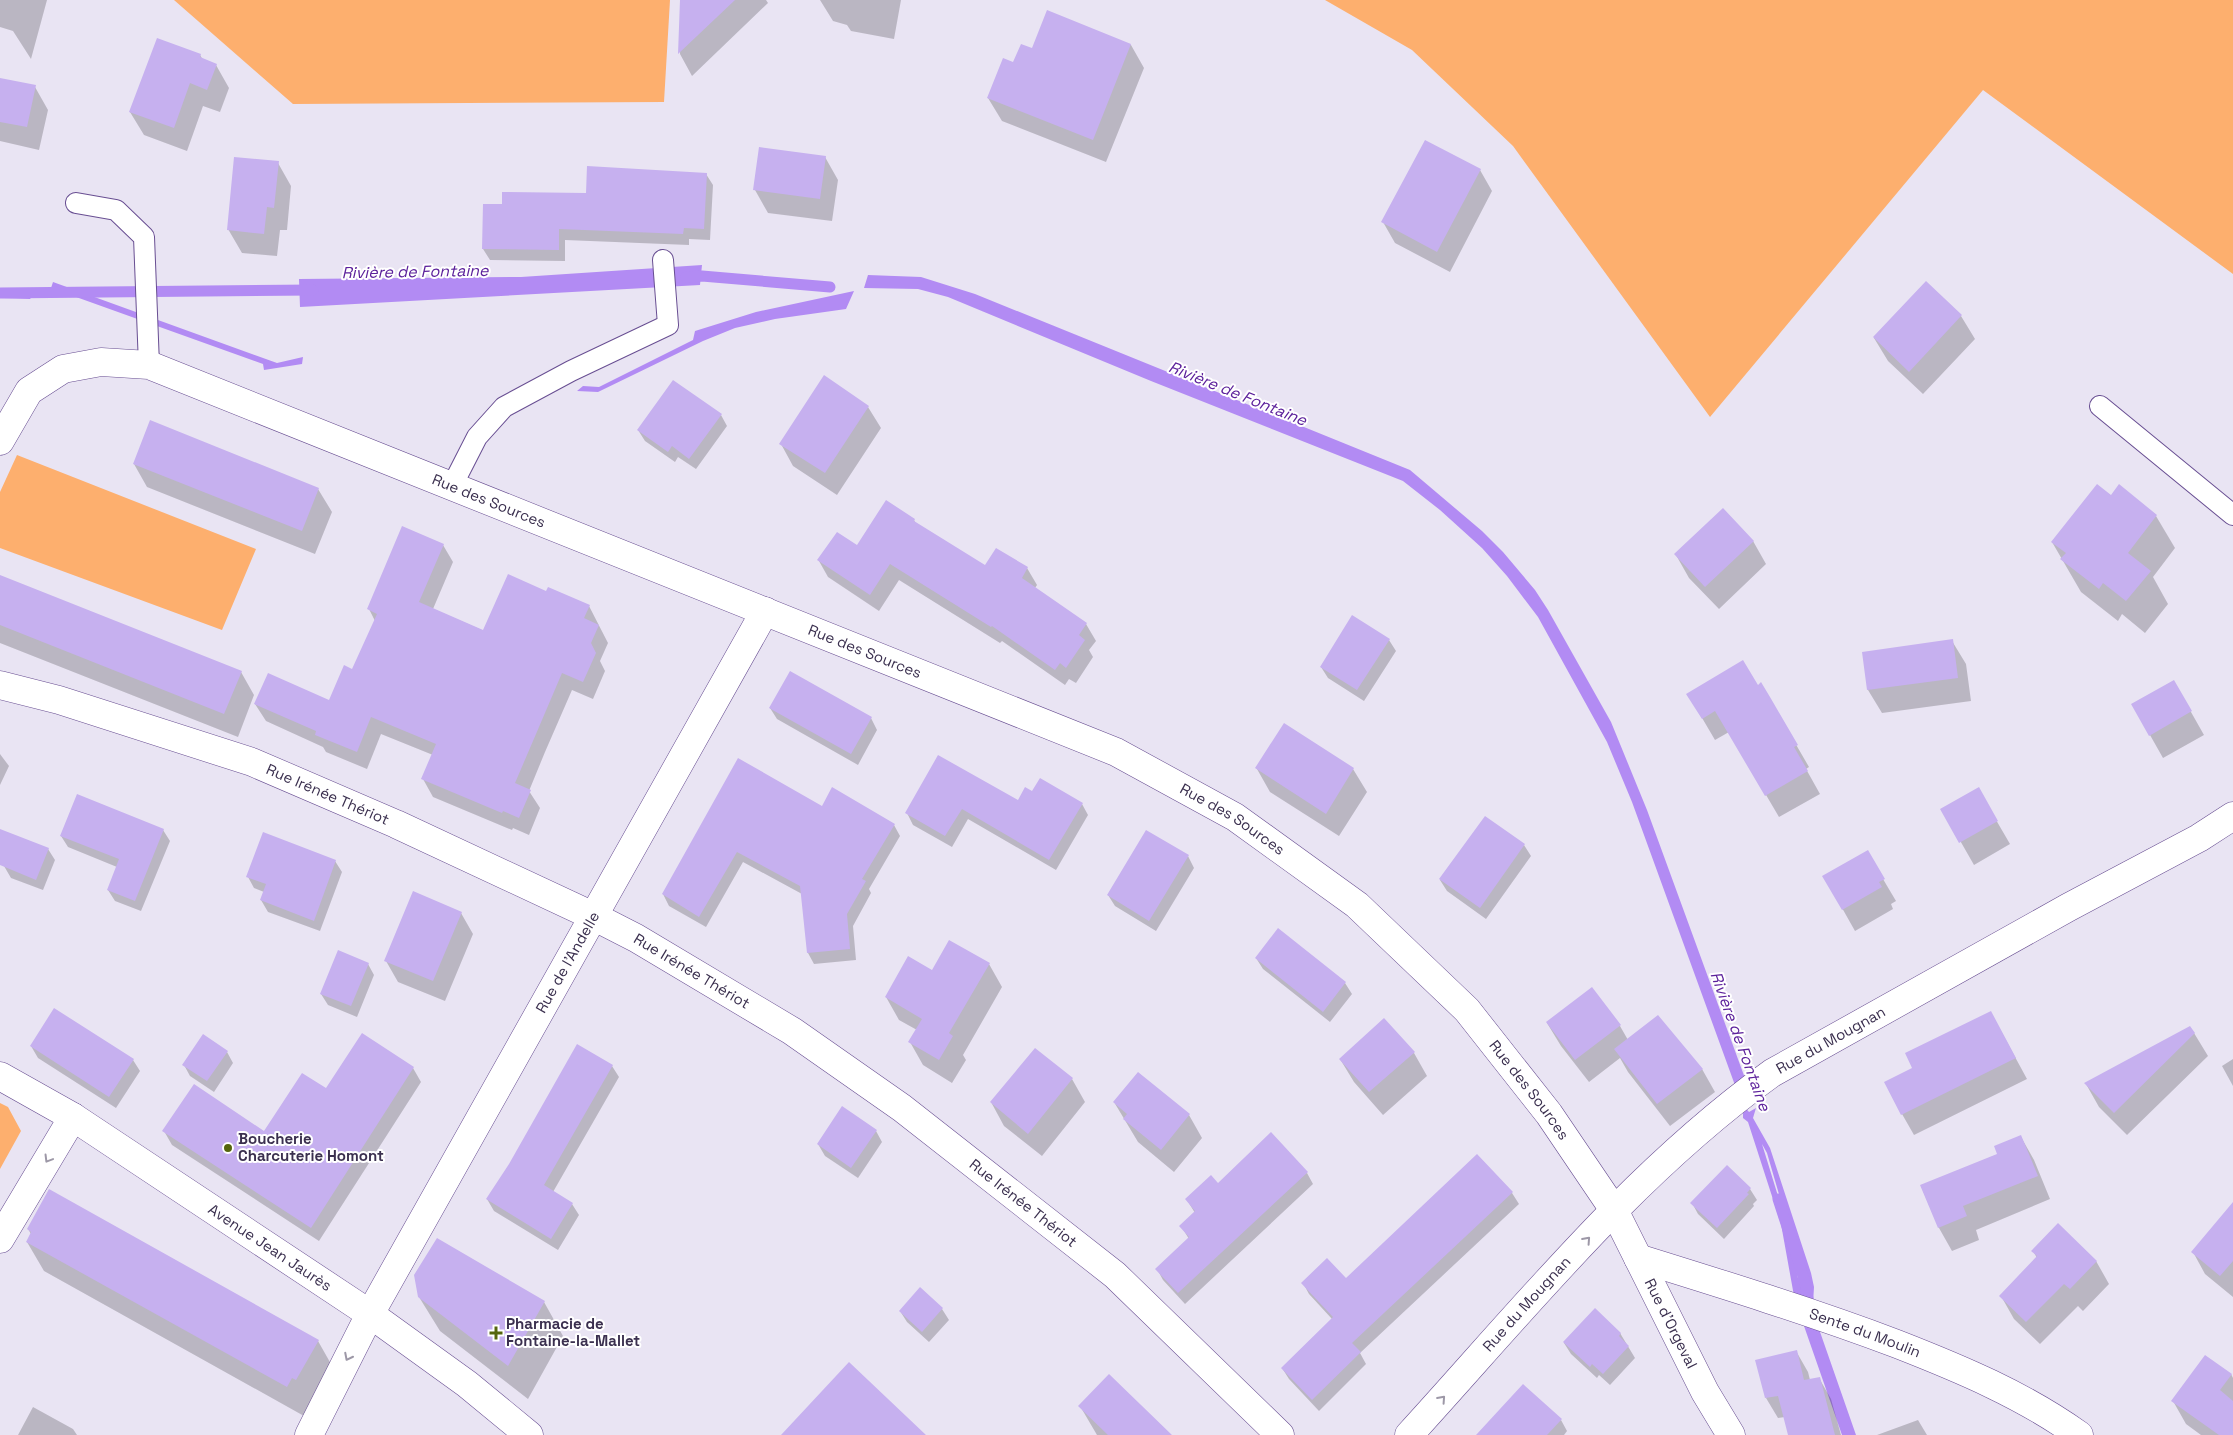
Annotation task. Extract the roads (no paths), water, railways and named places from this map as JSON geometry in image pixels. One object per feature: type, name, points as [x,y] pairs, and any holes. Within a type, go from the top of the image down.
[{"type":"street","name":"Rue des Sources","points":[[0,441],[30,391],[63,369],[101,362],[149,365],[1116,752],[1235,817],[1357,905],[1467,1010],[1549,1114],[1614,1210]]},
{"type":"street","name":"Rue de l'Andelle","points":[[309,1435],[370,1314],[765,611]]},
{"type":"street","name":"Rue Irénée Thériot","points":[[0,685],[59,700],[252,762],[396,824],[636,938],[792,1031],[902,1108],[1115,1275],[1280,1435]]},
{"type":"street","name":"Rue du Mougnan","points":[[1410,1435],[1614,1210],[1727,1106],[1772,1073],[2069,907],[2199,838],[2233,816]]},
{"type":"street","name":"Avenue Jean Jaurès","points":[[0,1076],[73,1118],[370,1314],[467,1384],[529,1435]]},
{"type":"street","points":[[0,1239],[73,1118]]},
{"type":"street","name":"Rue d'Orgeval","points":[[1614,1210],[1706,1392],[1731,1435]]},
{"type":"street","name":"Sente du Moulin","points":[[1638,1258],[1775,1300],[1849,1326],[1970,1373],[2048,1413],[2079,1435]]},
{"type":"lane","points":[[76,203],[116,210],[144,237],[149,365]]},
{"type":"lane","points":[[452,486],[476,437],[504,408],[571,371],[668,325],[664,260]]},
{"type":"lane","points":[[2100,406],[2233,515]]},
{"type":"waterway","name":"Rivière de Fontaine","points":[[686,277],[702,276],[830,287]]},
{"type":"waterway","name":"Rivière de Fontaine","points":[[0,293],[313,290]]},
{"type":"waterway","name":"Rivière de Fontaine","points":[[1778,1199],[1804,1279],[1811,1313]]},
{"type":"place","name":"Boucherie Charcuterie Homont","points":[[228,1148]]},
{"type":"place","name":"Pharmacie de Fontaine-la-Mallet","points":[[496,1333]]}]
